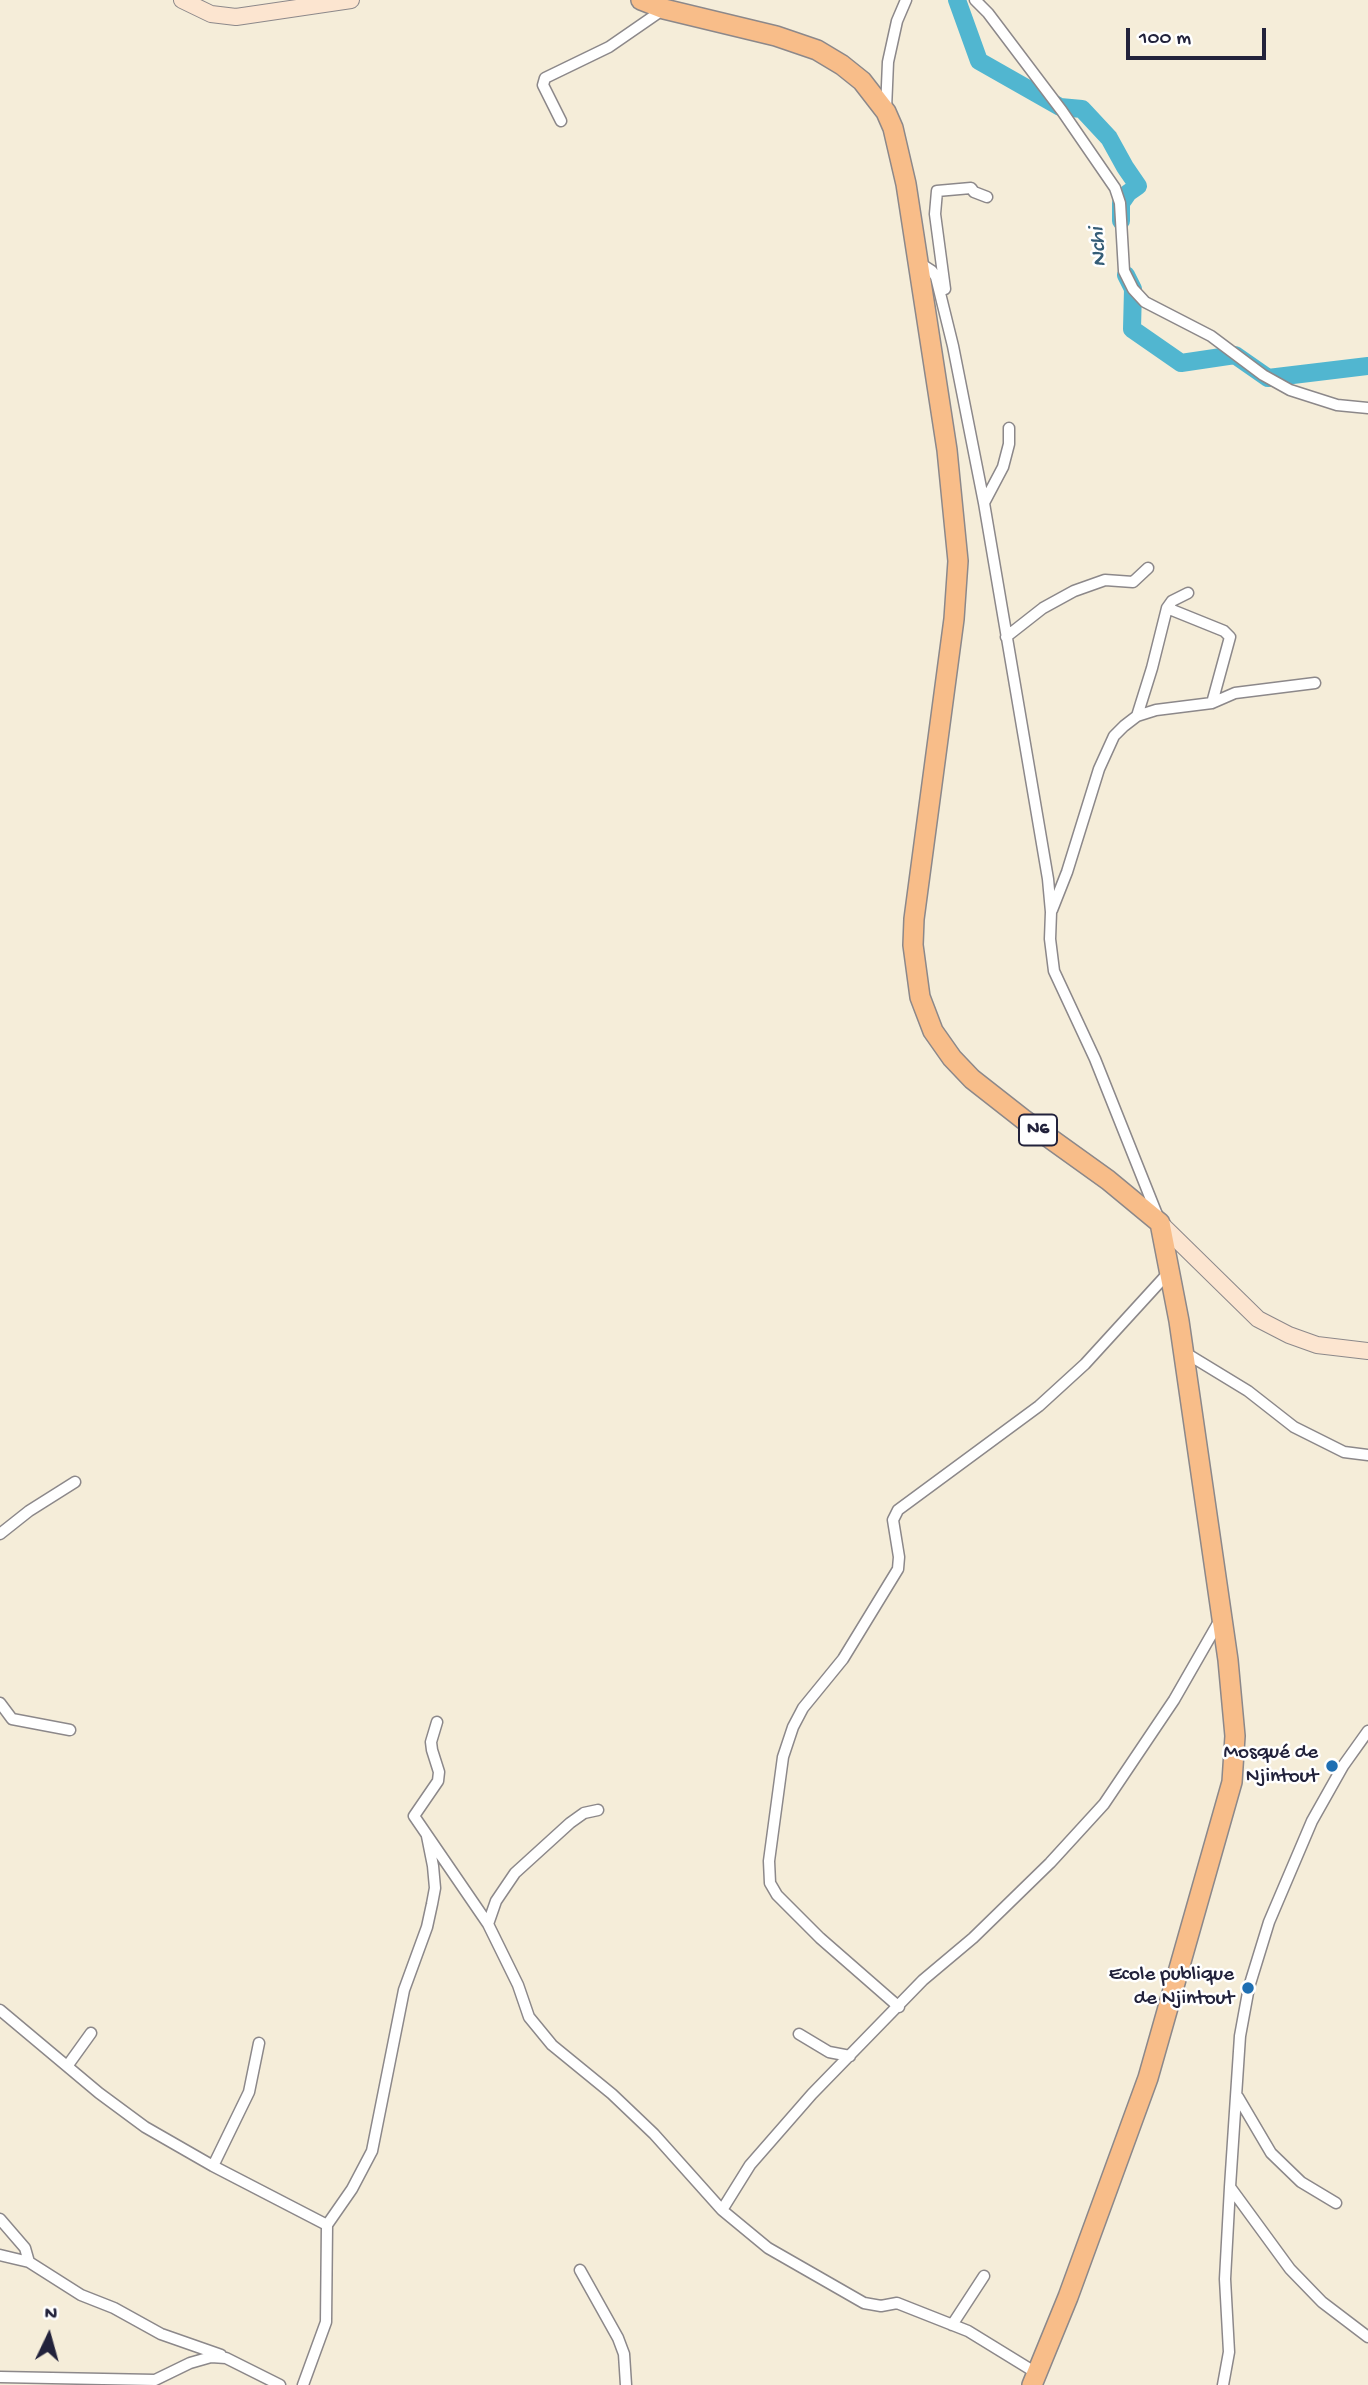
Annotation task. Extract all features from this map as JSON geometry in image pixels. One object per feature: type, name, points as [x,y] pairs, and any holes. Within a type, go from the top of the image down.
[{"type":"highway","name":"N6","points":[[641,0],[664,9],[776,36],[817,50],[862,81],[886,112],[893,128],[906,184],[947,450],[958,561],[950,653],[914,919],[913,945],[920,997],[933,1031],[952,1058],[972,1079],[1108,1180],[1160,1223]]},
{"type":"highway","points":[[1035,2380],[1148,2078],[1189,1928],[1228,1802],[1234,1761],[1235,1736],[1222,1617],[1184,1352],[1160,1223]]},
{"type":"main road","points":[[182,0],[211,14],[236,17],[351,0]]},
{"type":"main road","points":[[1160,1223],[1258,1320],[1317,1345],[1368,1351]]},
{"type":"street","points":[[886,112],[888,62],[897,21],[906,0]]},
{"type":"street","points":[[975,0],[988,13],[1062,111],[1115,188],[1120,203],[1124,271],[1133,289],[1145,302],[1211,336],[1263,375],[1290,390],[1336,405],[1368,408]]},
{"type":"street","points":[[561,121],[542,85],[545,78],[609,47],[664,9]]},
{"type":"street","points":[[986,197],[971,188],[937,191],[935,214],[946,309],[984,503],[1051,912],[1050,939],[1057,978],[1095,1059],[1160,1223]]},
{"type":"street","points":[[918,262],[932,271],[946,309]]},
{"type":"street","points":[[984,503],[1003,467],[1009,444],[1009,428]]},
{"type":"street","points":[[1006,637],[1044,608],[1074,591],[1105,580],[1133,582],[1148,568]]},
{"type":"street","points":[[1137,716],[1153,667],[1167,608],[1172,601],[1188,593]]},
{"type":"street","points":[[1167,608],[1224,631],[1230,637],[1212,703]]},
{"type":"street","points":[[1051,912],[1067,872],[1103,759],[1114,736],[1137,716],[1172,707],[1212,703],[1235,693],[1315,684]]},
{"type":"street","points":[[899,2007],[820,1938],[777,1895],[770,1883],[769,1861],[781,1770],[793,1727],[803,1708],[850,1648],[898,1569],[899,1557],[893,1520],[898,1510],[1039,1406],[1085,1364],[1170,1270]]},
{"type":"street","points":[[1184,1352],[1248,1391],[1294,1427],[1344,1452],[1368,1455]]},
{"type":"street","points":[[0,1534],[29,1511],[75,1482]]},
{"type":"street","points":[[722,2210],[750,2165],[812,2094],[923,1980],[973,1938],[1050,1863],[1104,1804],[1174,1700],[1222,1617]]},
{"type":"street","points":[[0,1703],[12,1719],[70,1730]]},
{"type":"street","points":[[437,1722],[432,1742],[439,1773],[438,1781],[414,1816],[488,1924],[518,1985],[529,2017],[552,2045],[612,2094],[654,2134],[722,2210],[768,2248],[864,2303],[881,2306],[897,2303],[977,2335],[1035,2380]]},
{"type":"street","points":[[1223,2385],[1229,2352],[1225,2266],[1230,2187],[1243,2015],[1249,1987],[1269,1922],[1324,1798],[1368,1731]]},
{"type":"street","points":[[488,1924],[496,1900],[515,1873],[570,1823],[584,1813],[598,1810]]},
{"type":"street","points":[[303,2385],[326,2322],[327,2225],[352,2189],[372,2151],[404,1990],[427,1927],[435,1888],[426,1833]]},
{"type":"street","points":[[0,2010],[145,2127],[327,2225]]},
{"type":"street","points":[[68,2066],[91,2033]]},
{"type":"street","points":[[799,2034],[829,2052],[850,2056]]},
{"type":"street","points":[[213,2166],[249,2092],[259,2043]]},
{"type":"street","points":[[1238,2097],[1271,2154],[1301,2182],[1336,2203]]},
{"type":"street","points":[[1230,2187],[1290,2269],[1322,2302],[1368,2337]]},
{"type":"street","points":[[0,2219],[25,2248],[29,2262]]},
{"type":"street","points":[[0,2255],[29,2262],[81,2295],[114,2308],[161,2334],[226,2357],[280,2385]]},
{"type":"street","points":[[580,2270],[618,2338],[624,2354],[626,2385]]},
{"type":"street","points":[[952,2325],[984,2276]]},
{"type":"street","points":[[0,2377],[155,2380],[190,2362],[226,2357]]},
{"type":"waterway","name":"Nchi","points":[[957,0],[979,61],[1060,107],[1082,109],[1109,138],[1138,186],[1128,193],[1121,203],[1121,221]]},
{"type":"waterway","name":"Nchi","points":[[1126,275],[1133,289],[1132,329],[1181,363],[1235,355],[1268,378],[1368,366]]},
{"type":"place","name":"Mosqué de Njintout","points":[[1332,1766]]},
{"type":"place","name":"Ecole publique de Njintout","points":[[1248,1988]]}]
